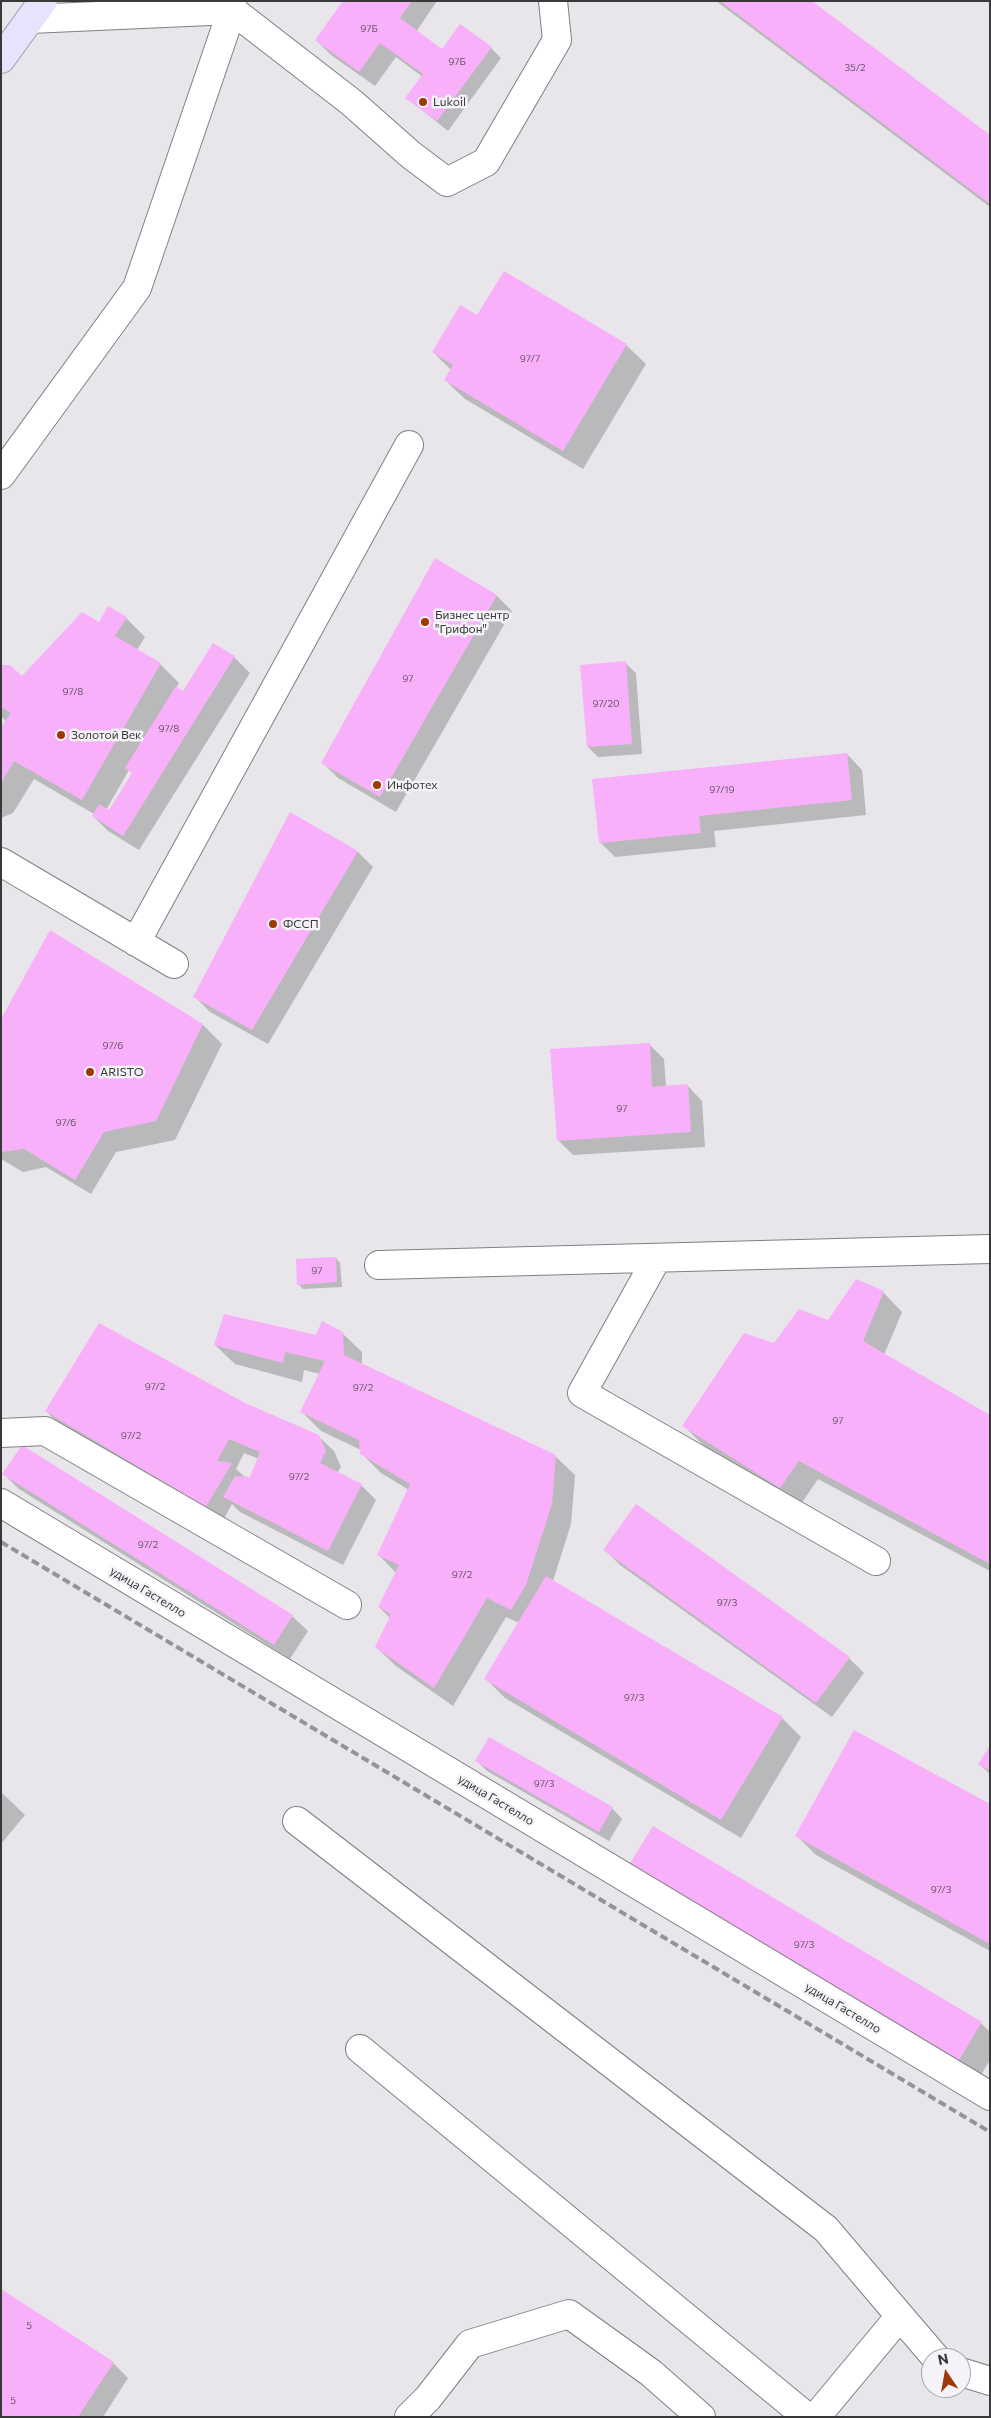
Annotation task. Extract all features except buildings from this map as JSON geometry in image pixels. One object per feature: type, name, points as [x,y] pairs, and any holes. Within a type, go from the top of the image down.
[{"type":"main road","points":[[1,59],[36,10]]},
{"type":"street","points":[[36,10],[232,6],[447,182],[486,162],[557,40],[553,1]]},
{"type":"street","points":[[1,475],[137,288],[232,6]]},
{"type":"street","points":[[136,942],[410,445]]},
{"type":"street","points":[[1,862],[174,964]]},
{"type":"street","points":[[379,1265],[990,1249]]},
{"type":"street","points":[[657,1258],[582,1393],[876,1561]]},
{"type":"street","points":[[1,1433],[44,1430],[347,1605]]},
{"type":"street","name":"удица Гастелло","points":[[1,1504],[990,2096]]},
{"type":"street","points":[[297,1821],[826,2229],[927,2348]]},
{"type":"street","points":[[360,2049],[807,2417]]},
{"type":"street","points":[[409,2417],[428,2398],[470,2344],[569,2314],[651,2373],[701,2417]]},
{"type":"street","points":[[816,2417],[900,2316]]},
{"type":"street","points":[[971,2375],[990,2381]]},
{"type":"railway","points":[[1,1542],[990,2132]]},
{"type":"place","name":"Lukoil","points":[[423,102]]},
{"type":"place","name":"Бизнес центр \"Грифон\"","points":[[425,622]]},
{"type":"place","name":"Золотой Век","points":[[61,735]]},
{"type":"place","name":"Инфотех","points":[[377,785]]},
{"type":"place","name":"ФССП","points":[[273,924]]},
{"type":"place","name":"ARISTO","points":[[90,1072]]}]
